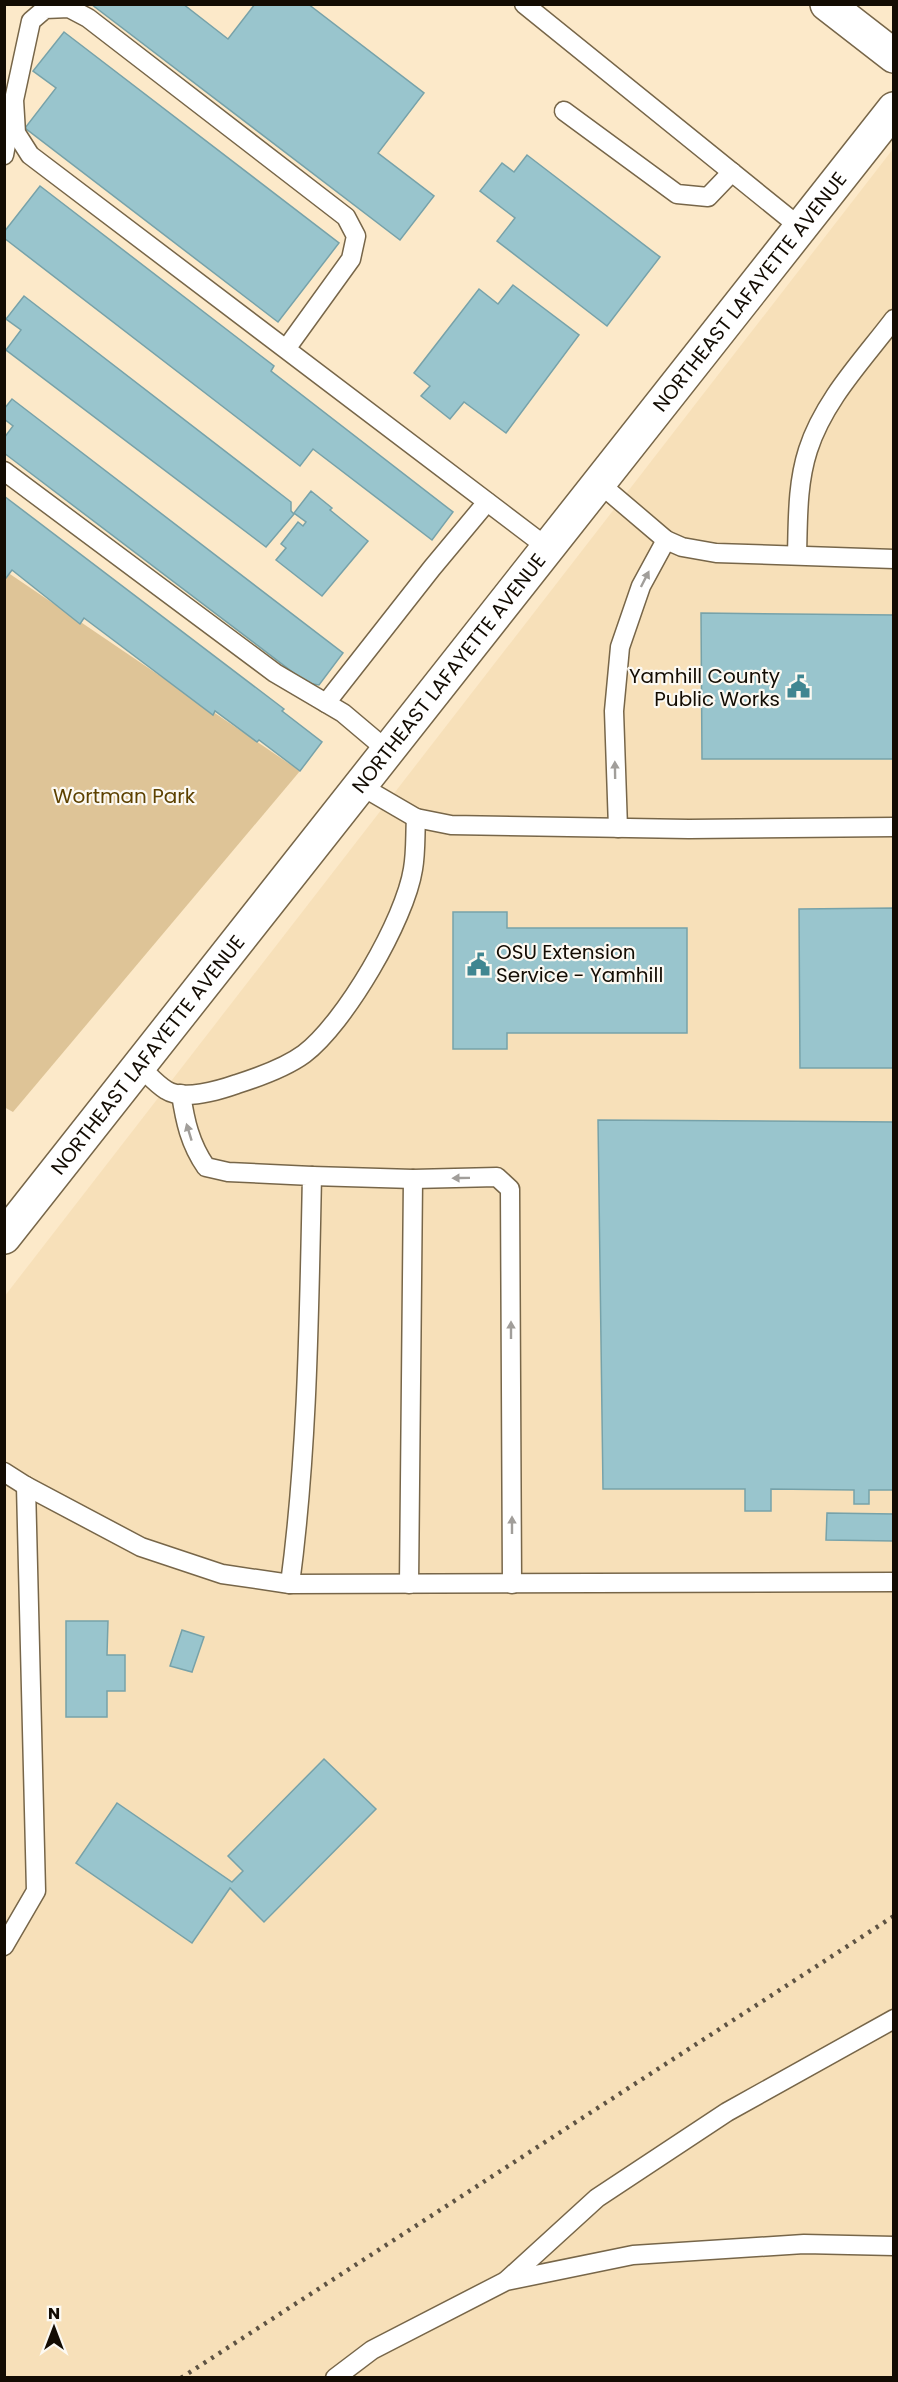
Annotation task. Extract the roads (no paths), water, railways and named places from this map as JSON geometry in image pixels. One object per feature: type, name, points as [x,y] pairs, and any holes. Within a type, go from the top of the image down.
[{"type":"main road","points":[[827,4],[894,56]]},
{"type":"main road","name":"NORTHEAST LAFAYETTE AVENUE","points":[[4,1237],[894,110]]},
{"type":"lane","points":[[524,4],[801,228]]},
{"type":"lane","points":[[4,155],[31,21],[45,9],[69,8],[88,18],[346,217],[356,236],[351,259],[286,349]]},
{"type":"lane","points":[[14,100],[16,133],[30,155],[548,548]]},
{"type":"lane","points":[[564,111],[677,194],[708,197],[732,172]]},
{"type":"lane","points":[[797,555],[798,497],[808,450],[830,403],[894,319]]},
{"type":"lane","points":[[4,471],[274,673],[343,713],[388,751]]},
{"type":"lane","points":[[599,483],[666,540],[682,547],[716,553],[894,559]]},
{"type":"lane","points":[[326,703],[487,502]]},
{"type":"lane","points":[[618,828],[614,711],[620,646],[641,586],[666,540]]},
{"type":"lane","points":[[361,786],[416,818],[451,825],[618,828],[894,827]]},
{"type":"lane","points":[[139,1066],[168,1092],[181,1094],[221,1089],[251,1080],[303,1055],[322,1038],[351,1002],[391,932],[413,869],[416,818]]},
{"type":"lane","points":[[181,1094],[189,1135],[195,1151],[206,1167],[228,1172],[312,1176],[413,1179],[497,1178],[510,1189],[512,1584]]},
{"type":"lane","points":[[290,1584],[299,1512],[305,1432],[312,1176]]},
{"type":"lane","points":[[409,1584],[413,1179]]},
{"type":"lane","points":[[4,1472],[141,1547],[222,1574],[290,1584],[894,1582]]},
{"type":"lane","points":[[4,1946],[36,1891],[26,1486]]},
{"type":"lane","points":[[506,2282],[597,2198],[727,2112],[894,2019]]},
{"type":"lane","points":[[335,2378],[372,2350],[506,2282],[633,2255],[804,2244],[894,2246]]},
{"type":"railway","points":[[181,2378],[894,1916]]},
{"type":"place","name":"Yamhill County Public Works","points":[[798,687]]},
{"type":"place","name":"OSU Extension Service - Yamhill","points":[[478,964]]},
{"type":"park label","name":"Wortman Park","points":[[124,796]]}]
